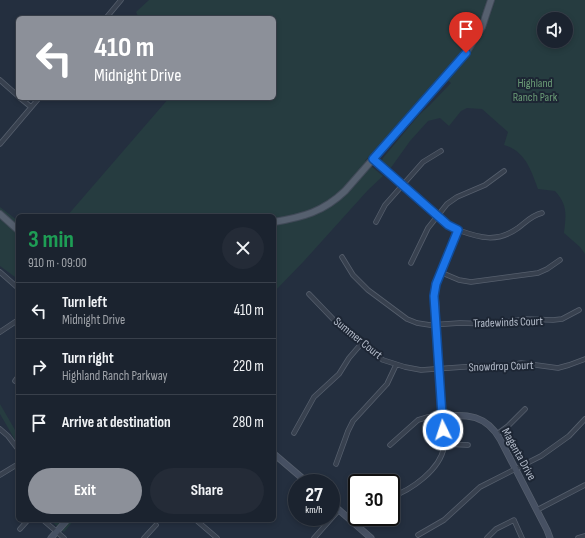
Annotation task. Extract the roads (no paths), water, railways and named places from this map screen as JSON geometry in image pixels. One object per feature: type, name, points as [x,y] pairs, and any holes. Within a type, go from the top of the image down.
[{"type":"main road","points":[[276,222],[306,215],[324,208],[345,191],[471,46],[482,27],[491,0]]},
{"type":"main road","points":[[373,159],[448,225],[458,230],[440,272],[435,290],[442,416]]},
{"type":"main road","points":[[0,214],[16,228]]},
{"type":"main road","name":"Magenta Drive","points":[[442,416],[472,416],[484,421],[497,434],[548,530],[550,538]]},
{"type":"main road","points":[[276,456],[297,474]]},
{"type":"main road","points":[[340,511],[371,538]]},
{"type":"main road","points":[[51,538],[65,522]]},
{"type":"street","points":[[108,16],[121,0]]},
{"type":"street","points":[[0,80],[16,94]]},
{"type":"street","points":[[22,100],[31,108]]},
{"type":"street","points":[[0,144],[37,100]]},
{"type":"street","points":[[376,222],[385,205],[423,162],[441,151]]},
{"type":"street","points":[[411,263],[428,228],[437,215],[452,200],[485,185],[504,171]]},
{"type":"street","points":[[458,230],[477,237],[495,238],[512,232],[531,218],[542,213]]},
{"type":"street","name":"Tradewinds Court","points":[[342,257],[353,275],[376,297],[412,321],[424,325],[460,323],[492,324],[525,319],[553,320],[562,319],[579,310]]},
{"type":"street","points":[[440,272],[459,280],[478,282],[538,273],[560,260]]},
{"type":"street","points":[[0,273],[16,286]]},
{"type":"street","name":"Summer Court","points":[[309,294],[333,319],[376,355],[396,365],[417,369],[439,369]]},
{"type":"street","points":[[0,332],[16,321]]},
{"type":"street","points":[[294,433],[314,397],[339,374],[349,358],[361,344]]},
{"type":"street","name":"Snowdrop Court","points":[[439,369],[477,366],[497,368],[522,363],[558,368],[585,359]]},
{"type":"street","points":[[336,464],[353,421],[387,384],[396,365]]},
{"type":"street","points":[[497,434],[508,426],[525,409]]},
{"type":"street","points":[[390,445],[418,420],[428,417],[442,416],[444,444],[440,458],[427,475],[411,488],[400,493]]},
{"type":"street","points":[[418,535],[449,516],[480,487],[541,456],[563,440],[585,419]]},
{"type":"street","points":[[0,429],[16,446]]},
{"type":"street","points":[[444,444],[468,445]]},
{"type":"street","points":[[0,475],[16,465]]},
{"type":"street","points":[[537,510],[585,485]]},
{"type":"street","points":[[487,538],[496,529],[514,520],[522,538]]},
{"type":"street","points":[[20,529],[26,522]]},
{"type":"street","points":[[45,522],[64,538]]},
{"type":"street","points":[[198,522],[215,537]]},
{"type":"street","points":[[144,538],[156,524]]},
{"type":"street","points":[[314,538],[325,526]]},
{"type":"street","points":[[578,538],[585,536]]},
{"type":"park label","name":"Highland Ranch Park","points":[[535,90]]}]
